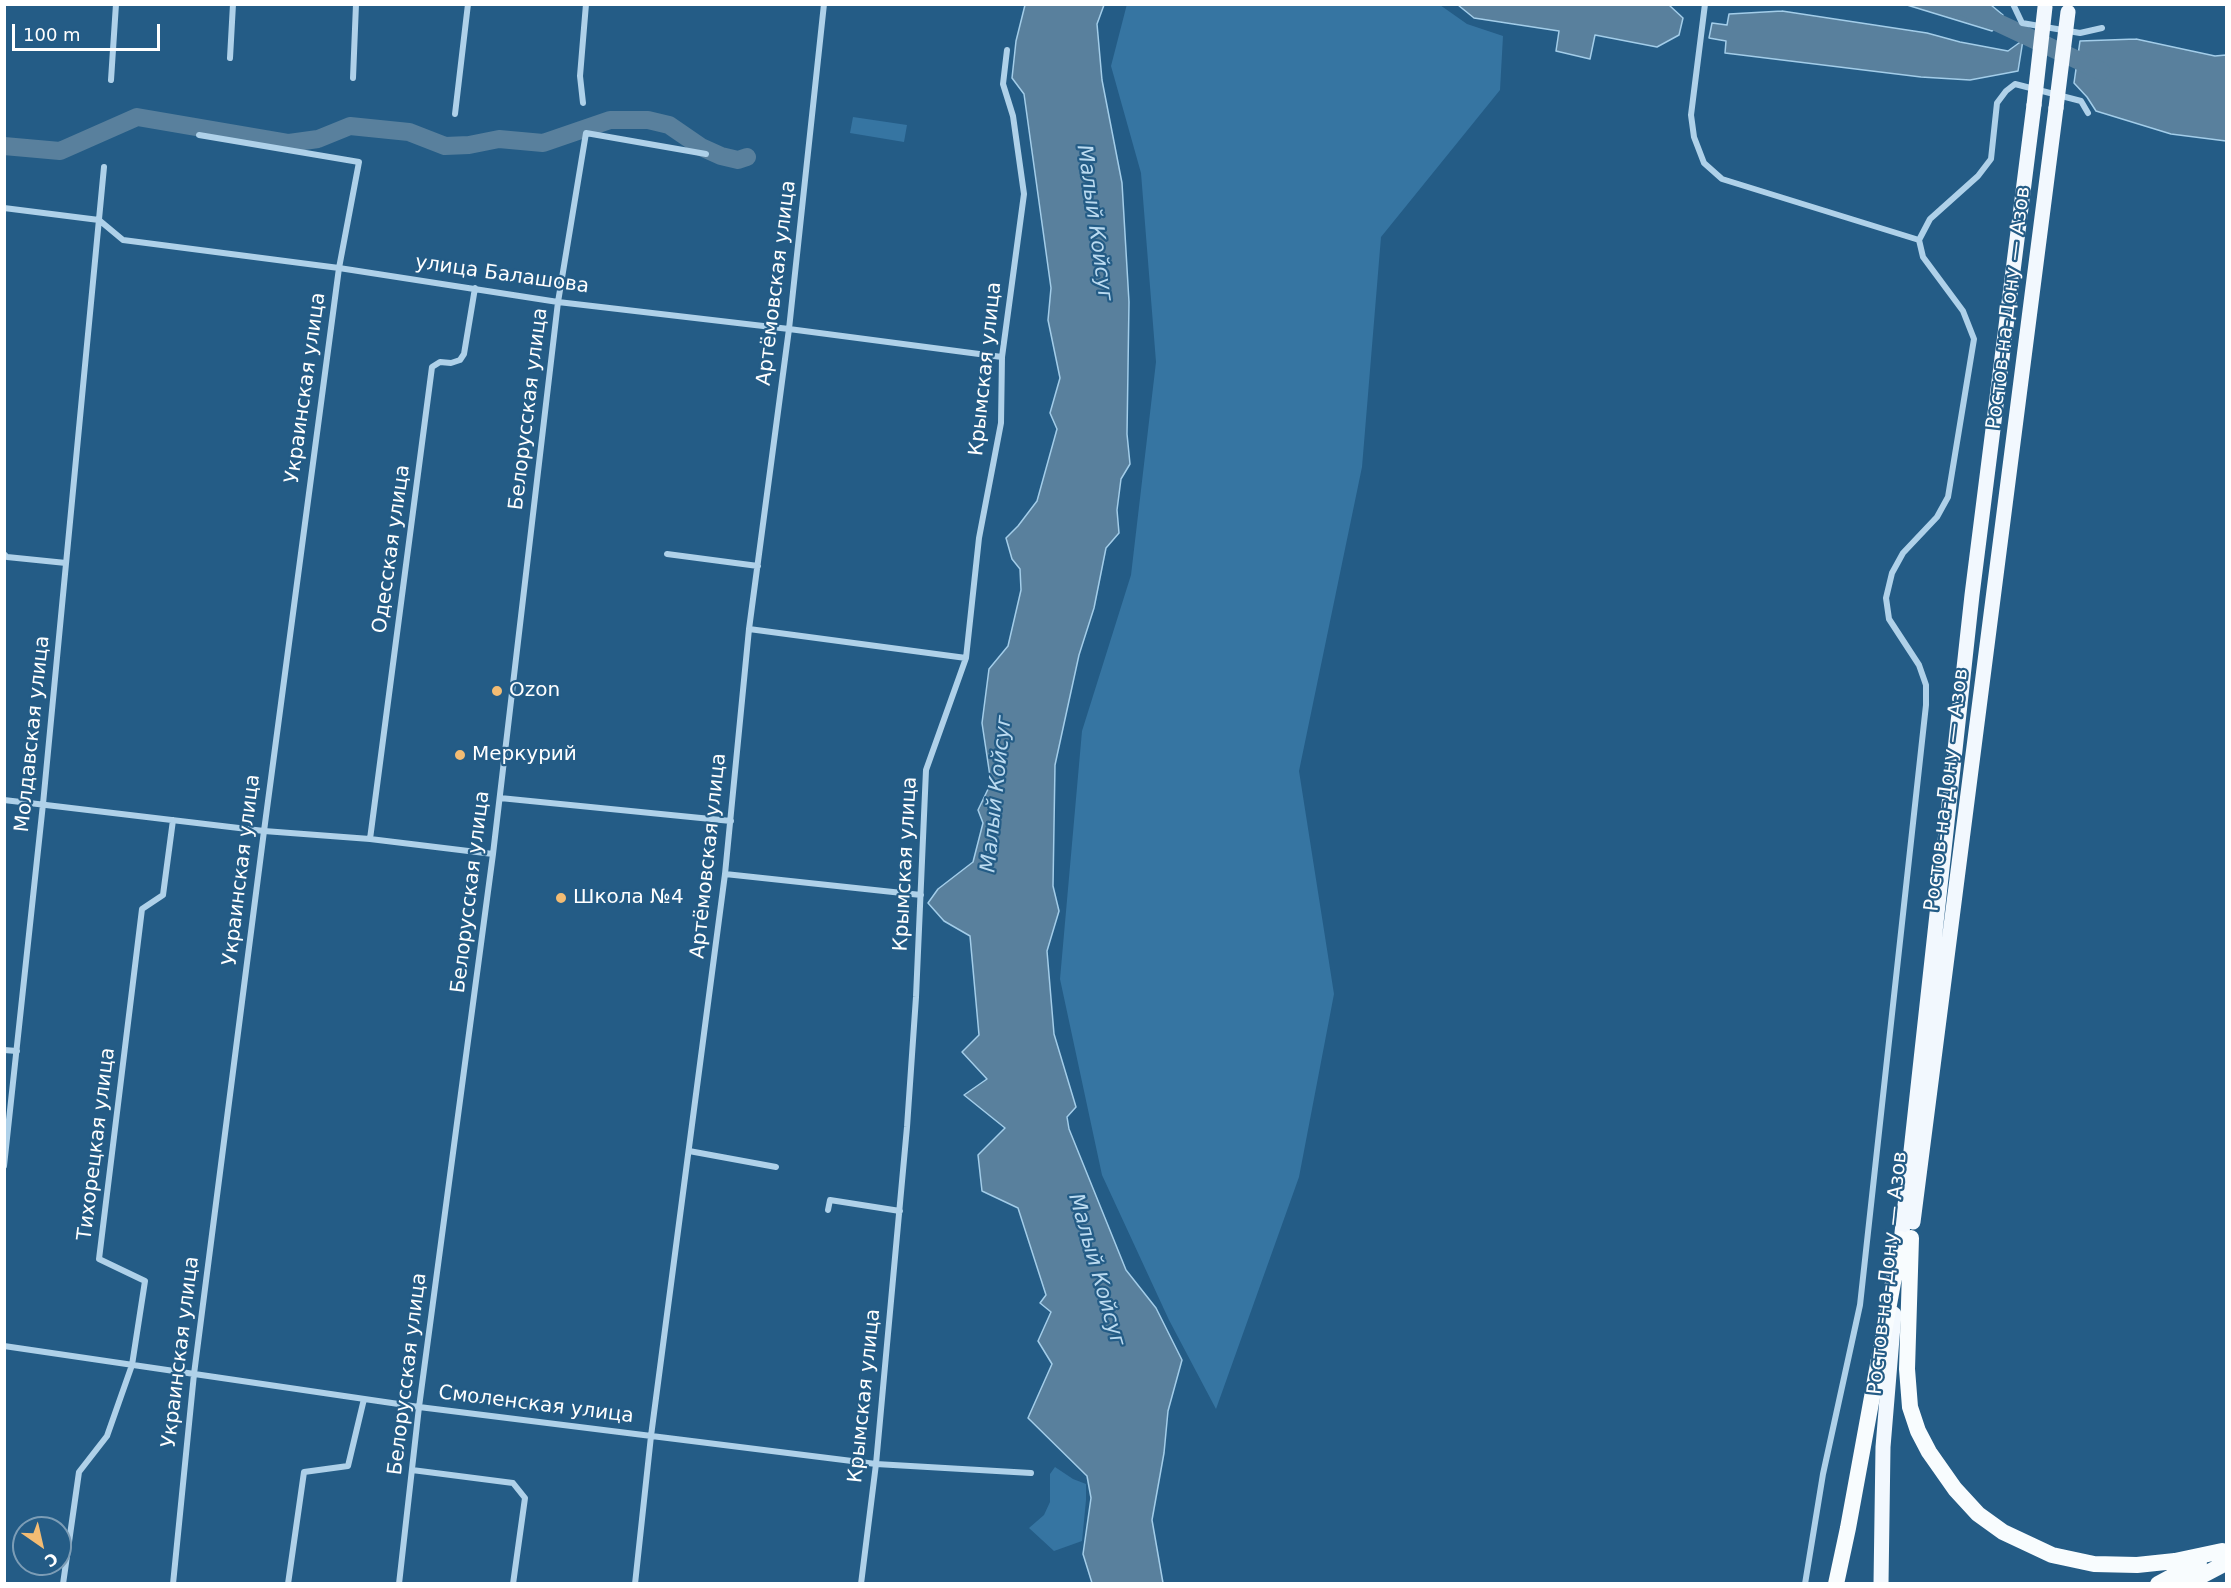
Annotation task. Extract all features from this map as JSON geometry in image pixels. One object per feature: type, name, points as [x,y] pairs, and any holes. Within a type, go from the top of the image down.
[{"type":"highway","points":[[1906,1239],[1906,1369],[1910,1407],[1918,1431],[1929,1452],[1955,1489],[1978,1514],[2003,1532],[2052,1555],[2094,1564],[2137,1565],[2225,1554]]},
{"type":"highway","points":[[1836,1584],[1906,1239]]},
{"type":"highway","points":[[2158,1584],[2225,1554]]},
{"type":"highway","points":[[2186,1584],[2225,1554]]},
{"type":"main road","name":"Ростов-на-Дону — Азов","points":[[1881,1584],[1883,1447],[1972,595],[2045,6]]},
{"type":"main road","name":"Ростов-на-Дону — Азов","points":[[1889,1584],[1891,1448],[1906,1239],[2069,8]]},
{"type":"street","points":[[111,80],[116,4]]},
{"type":"street","points":[[230,58],[233,4]]},
{"type":"street","points":[[353,78],[356,4]]},
{"type":"street","points":[[455,114],[468,4]]},
{"type":"street","points":[[583,104],[580,76],[586,4]]},
{"type":"street","name":"Артёмовская улица","points":[[634,1584],[651,1436],[725,874],[749,629],[789,328],[824,4]]},
{"type":"street","points":[[1706,4],[1691,115],[1694,137],[1704,163],[1722,179],[1919,240]]},
{"type":"street","points":[[2013,4],[2022,23],[2080,33],[2102,28]]},
{"type":"street","name":"Крымская улица","points":[[861,1584],[876,1464],[908,1115],[926,770],[966,658],[979,538],[1001,423],[1002,357],[1024,194],[1012,116],[1003,84],[1007,50]]},
{"type":"street","points":[[1805,1584],[1823,1474],[1860,1305],[1926,705],[1926,686],[1919,665],[1889,619],[1886,598],[1892,573],[1903,553],[1937,517],[1948,497],[1974,339],[1963,311],[1923,257],[1919,240],[1930,219],[1978,176],[1991,159],[1997,103],[2006,91],[2016,84],[2081,101],[2088,112]]},
{"type":"street","name":"Белорусская улица","points":[[399,1584],[419,1407],[500,798],[558,302],[586,133],[706,154]]},
{"type":"street","name":"Украинская улица","points":[[173,1584],[194,1374],[264,831],[339,268],[359,162],[199,135]]},
{"type":"street","name":"Молдавская улица","points":[[4,1166],[43,804],[104,166]]},
{"type":"street","points":[[4,208],[99,220]]},
{"type":"street","name":"улица Балашова","points":[[99,220],[123,240],[339,268],[558,302],[789,328],[1002,357]]},
{"type":"street","name":"Одесская улица","points":[[370,839],[432,367],[440,362],[451,363],[460,360],[464,354],[474,288]]},
{"type":"street","points":[[4,554],[7,557],[66,563]]},
{"type":"street","points":[[667,554],[758,566]]},
{"type":"street","points":[[749,629],[966,658]]},
{"type":"street","points":[[500,798],[730,821]]},
{"type":"street","points":[[4,800],[264,831],[370,839],[493,854]]},
{"type":"street","name":"Тихорецкая улица","points":[[63,1584],[79,1472],[107,1436],[132,1365],[145,1281],[99,1259],[142,909],[163,895],[173,820]]},
{"type":"street","points":[[725,874],[921,896]]},
{"type":"street","points":[[4,1050],[17,1051]]},
{"type":"street","points":[[689,1151],[776,1167]]},
{"type":"street","points":[[828,1210],[830,1200],[900,1211]]},
{"type":"street","name":"Смоленская улица","points":[[4,1346],[419,1407],[876,1464],[1031,1473]]},
{"type":"street","points":[[288,1584],[304,1472],[348,1466],[364,1399]]},
{"type":"street","points":[[412,1470],[513,1483],[525,1498],[513,1584]]},
{"type":"shaded area","points":[[1127,4],[1440,5],[1467,24],[1503,36],[1500,90],[1381,237],[1362,467],[1299,771],[1334,994],[1299,1177],[1216,1409],[1169,1320],[1102,1175],[1060,979],[1082,731],[1131,575],[1156,362],[1141,173],[1111,66]]},
{"type":"shaded area","points":[[853,117],[907,125],[904,142],[850,133]]},
{"type":"shaded area","points":[[1055,1467],[1073,1479],[1086,1484],[1086,1500],[1082,1541],[1054,1551],[1029,1528],[1044,1515],[1050,1502],[1050,1474]]},
{"type":"water","points":[[1025,5],[1104,5],[1097,24],[1102,80],[1122,183],[1129,302],[1127,434],[1130,464],[1121,479],[1117,510],[1119,533],[1106,548],[1094,608],[1079,655],[1055,765],[1053,886],[1059,911],[1047,951],[1054,1034],[1076,1107],[1067,1117],[1069,1129],[1126,1270],[1156,1308],[1182,1360],[1168,1411],[1164,1453],[1152,1520],[1163,1583],[1092,1583],[1083,1554],[1091,1498],[1087,1476],[1028,1418],[1052,1364],[1038,1341],[1051,1312],[1040,1303],[1046,1295],[1018,1208],[982,1191],[978,1155],[1005,1128],[964,1095],[987,1079],[962,1052],[979,1035],[970,936],[944,921],[928,903],[938,889],[973,862],[983,823],[978,810],[991,783],[982,723],[989,669],[1008,646],[1021,590],[1020,569],[1012,559],[1006,538],[1037,501],[1057,429],[1050,413],[1060,378],[1048,320],[1051,288],[1024,94],[1012,78],[1016,41]]},
{"type":"water","points":[[1458,5],[1669,5],[1683,18],[1679,35],[1657,47],[1595,35],[1590,59],[1556,51],[1559,31],[1474,18]]},
{"type":"water","points":[[1907,5],[1991,5],[2003,15],[1992,31]]},
{"type":"water","points":[[1782,11],[1927,33],[2008,51],[2023,40],[2018,71],[1970,80],[1921,77],[1725,53],[1726,41],[1709,38],[1712,23],[1727,25],[1729,14]]},
{"type":"water","points":[[2136,39],[2215,56],[2226,55],[2226,141],[2171,134],[2096,111],[2074,83],[2080,41]]},
{"type":"waterway","name":"Малый Койсуг","points":[[1958,4],[2101,71]]},
{"type":"waterway","points":[[4,146],[60,151],[137,117],[289,143],[318,139],[350,126],[409,132],[445,146],[469,145],[499,139],[543,143],[610,120],[648,120],[669,125],[701,147],[721,156],[738,160],[747,157]]},
{"type":"place","name":"Ozon","points":[[497,691]]},
{"type":"place","name":"Меркурий","points":[[460,755]]},
{"type":"place","name":"Школа №4","points":[[561,898]]}]
